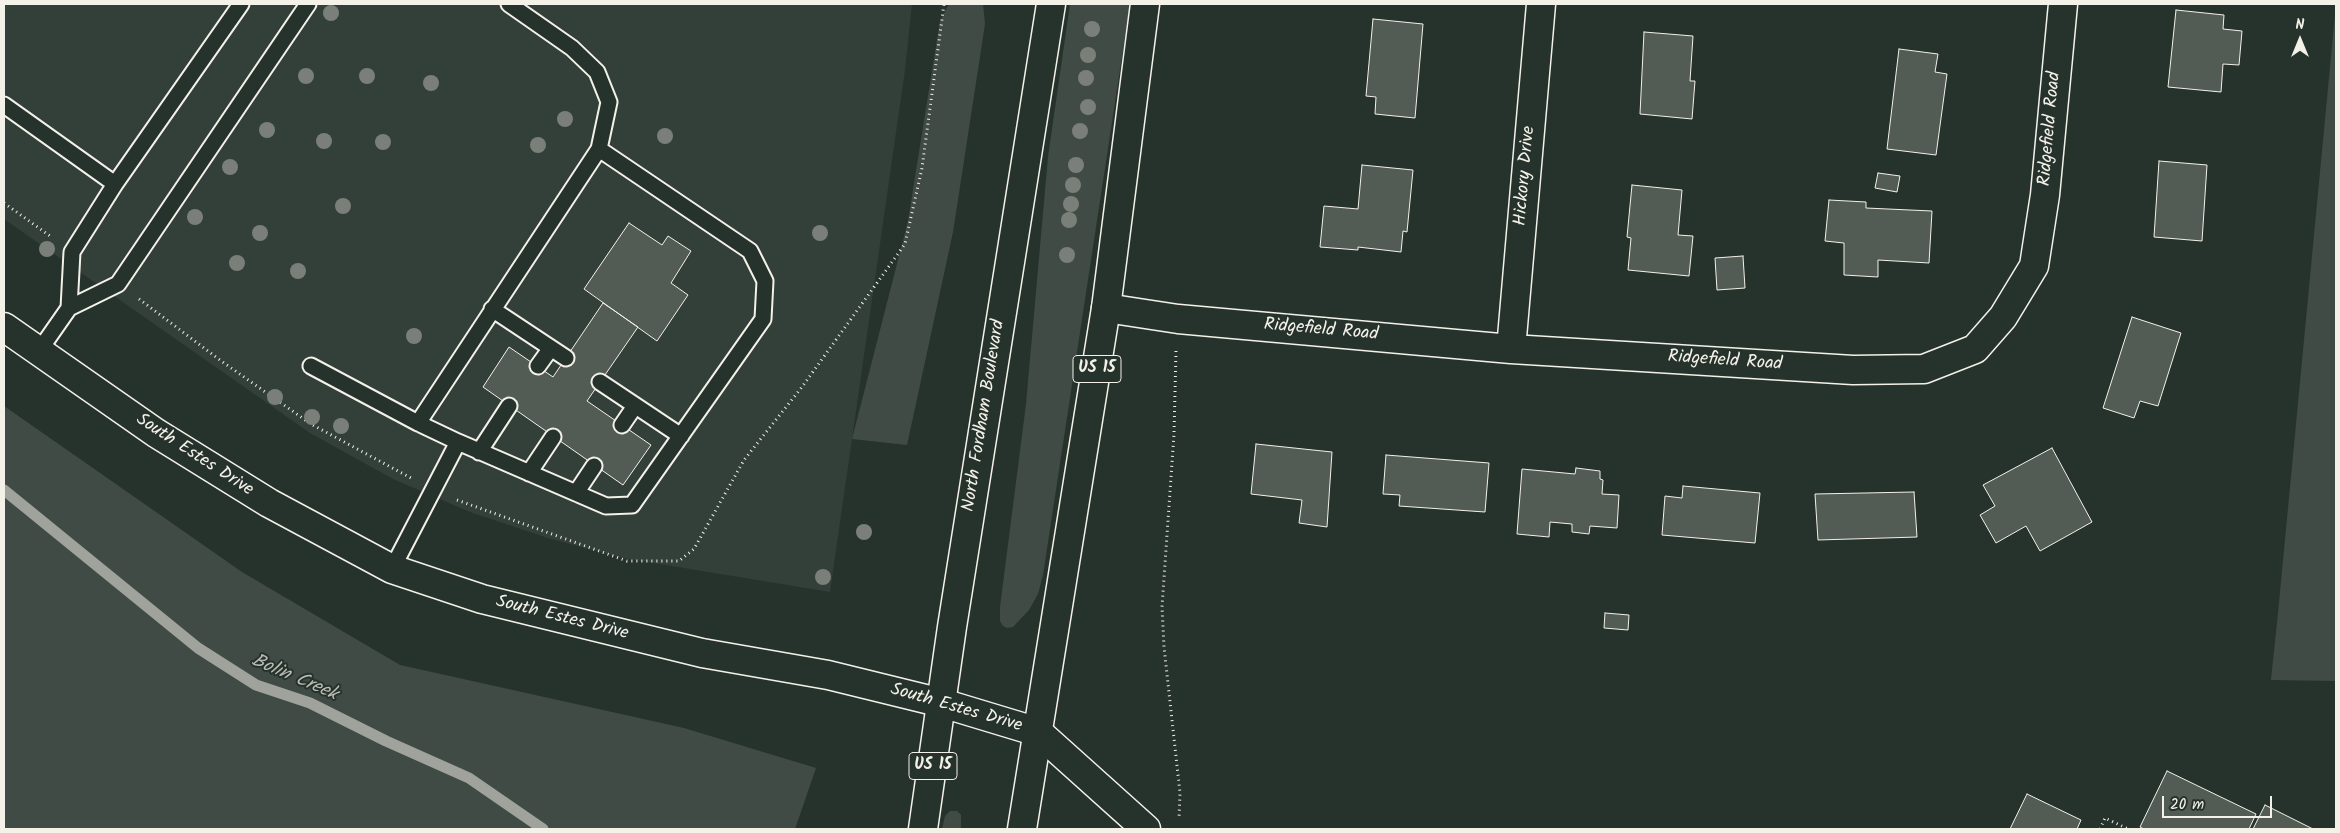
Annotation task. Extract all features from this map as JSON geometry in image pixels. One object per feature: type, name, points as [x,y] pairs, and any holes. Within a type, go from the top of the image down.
[{"type":"main road","name":"North Fordham Boulevard","points":[[923,829],[953,617],[1051,4]]},
{"type":"main road","name":"US 15","points":[[1022,829],[1106,308],[1145,4]]},
{"type":"main road","name":"Hickory Drive","points":[[1511,349],[1541,4]]},
{"type":"main road","name":"Ridgefield Road","points":[[1106,308],[1178,318],[1511,349],[1853,370],[1924,369],[1975,349],[2003,317],[2034,266],[2045,195],[2063,4]]},
{"type":"main road","name":"South Estes Drive","points":[[4,327],[156,432],[261,498],[392,569],[482,599],[702,652],[828,675],[942,703],[1038,732],[1146,829]]},
{"type":"lane","points":[[69,308],[72,252],[115,184],[241,4]]},
{"type":"lane","points":[[39,351],[69,308],[118,284],[308,4]]},
{"type":"lane","points":[[418,423],[599,149],[609,102],[597,72],[572,48],[509,4]]},
{"type":"lane","points":[[4,106],[115,184]]},
{"type":"lane","points":[[311,366],[418,423],[479,452],[606,506],[632,506],[763,318],[765,281],[750,250],[599,149]]},
{"type":"lane","points":[[492,309],[566,358]]},
{"type":"lane","points":[[538,366],[551,348]]},
{"type":"lane","points":[[600,382],[681,436]]},
{"type":"lane","points":[[479,452],[509,406]]},
{"type":"lane","points":[[622,425],[635,406]]},
{"type":"lane","points":[[529,473],[553,437]]},
{"type":"lane","points":[[392,569],[458,442]]},
{"type":"lane","points":[[576,493],[594,466]]},
{"type":"path","points":[[118,284],[224,363],[311,424],[434,489],[461,502],[627,561],[679,561],[694,549],[744,460],[802,387],[904,244],[922,168],[944,4]]},
{"type":"path","points":[[4,203],[72,252]]},
{"type":"path","points":[[1178,318],[1174,434],[1162,607],[1164,647],[1180,793],[1179,820]]},
{"type":"path","points":[[2100,829],[2105,818],[2128,829]]},
{"type":"shaded area","points":[[4,4],[912,4],[905,70],[830,592],[623,558],[551,539],[470,512],[393,479],[310,433],[4,219]]},
{"type":"shaded area","points":[[949,4],[983,4],[985,24],[953,232],[907,445],[852,439],[908,221],[940,21]]},
{"type":"shaded area","points":[[1070,4],[1130,4],[1043,575],[1038,594],[1029,610],[1013,627],[1007,628],[1000,621],[1000,607],[1026,404],[1048,157]]},
{"type":"shaded area","points":[[2336,4],[2336,681],[2271,680],[2278,613]]},
{"type":"shaded area","points":[[4,406],[242,572],[400,665],[684,728],[816,768],[795,829],[4,829]]},
{"type":"shaded area","points":[[950,811],[957,811],[961,815],[961,829],[942,829],[945,816]]},
{"type":"building","points":[[2176,10],[2224,15],[2223,29],[2242,31],[2239,65],[2223,64],[2221,92],[2168,87]]},
{"type":"building","points":[[1373,19],[1423,24],[1415,118],[1375,114],[1376,97],[1366,96]]},
{"type":"building","points":[[1644,32],[1693,36],[1690,81],[1695,81],[1692,119],[1640,114]]},
{"type":"building","points":[[1899,49],[1938,54],[1935,72],[1947,74],[1936,155],[1887,149]]},
{"type":"building","points":[[2159,161],[2207,165],[2202,241],[2154,237]]},
{"type":"building","points":[[1362,165],[1413,170],[1407,232],[1403,231],[1401,252],[1358,247],[1358,250],[1320,247],[1324,206],[1358,209]]},
{"type":"building","points":[[1878,173],[1900,176],[1897,192],[1875,188]]},
{"type":"building","points":[[1632,185],[1682,190],[1678,235],[1693,236],[1689,276],[1628,270],[1631,238],[1627,237]]},
{"type":"building","points":[[1829,200],[1866,202],[1866,208],[1932,211],[1929,263],[1878,260],[1878,277],[1844,275],[1844,243],[1825,241]]},
{"type":"building","points":[[629,223],[662,245],[668,236],[691,251],[671,283],[688,295],[657,341],[584,289]]},
{"type":"building","points":[[1743,256],[1745,288],[1717,290],[1715,258]]},
{"type":"building","points":[[603,303],[638,327],[587,401],[651,445],[623,485],[483,387],[509,347],[553,377]]},
{"type":"building","points":[[2132,317],[2181,333],[2158,406],[2140,401],[2134,418],[2103,408]]},
{"type":"building","points":[[1256,444],[1332,452],[1327,527],[1299,523],[1302,500],[1251,494]]},
{"type":"building","points":[[2052,448],[2092,522],[2040,551],[2026,526],[1996,543],[1980,515],[1995,506],[1983,485]]},
{"type":"building","points":[[1386,455],[1489,463],[1485,512],[1399,506],[1400,495],[1383,494]]},
{"type":"building","points":[[1576,468],[1600,471],[1600,479],[1603,480],[1602,494],[1619,495],[1617,528],[1590,526],[1589,534],[1572,532],[1572,524],[1550,522],[1549,537],[1517,534],[1522,469],[1575,474]]},
{"type":"building","points":[[1683,486],[1760,493],[1755,543],[1662,535],[1665,496],[1682,498]]},
{"type":"building","points":[[1914,492],[1917,537],[1818,540],[1815,494]]},
{"type":"building","points":[[1605,613],[1629,615],[1628,630],[1604,628]]},
{"type":"building","points":[[2167,771],[2256,814],[2249,829],[2144,829],[2140,827]]},
{"type":"building","points":[[2027,794],[2081,820],[2077,829],[2010,829]]},
{"type":"building","points":[[2265,805],[2313,829],[2253,829]]},
{"type":"waterway","name":"Bolin Creek","points":[[4,490],[198,648],[256,685],[310,703],[386,741],[469,778],[543,829]]}]
